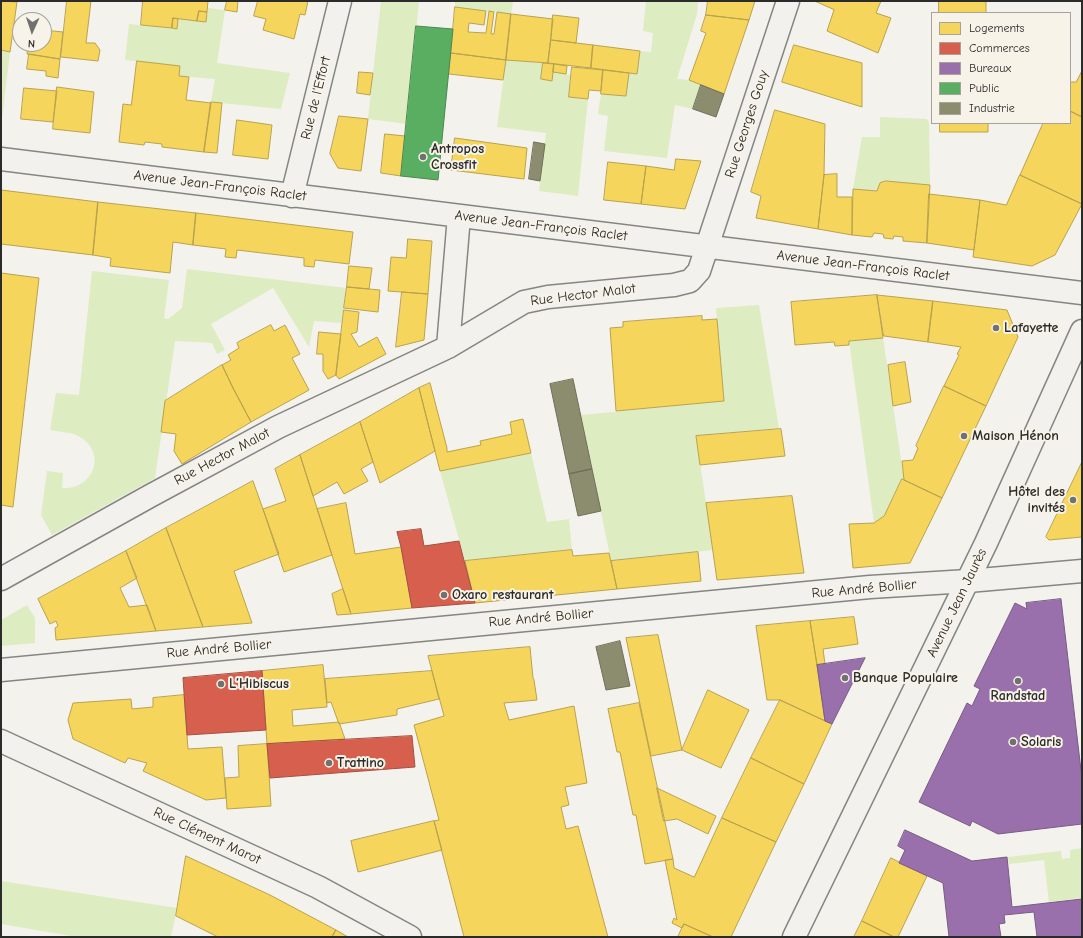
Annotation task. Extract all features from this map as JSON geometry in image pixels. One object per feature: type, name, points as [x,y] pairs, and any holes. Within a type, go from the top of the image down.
[{"type":"street","name":"Rue de l'Effort","points":[[292,196],[340,1]]},
{"type":"street","name":"Rue Georges Gouy","points":[[707,247],[788,1]]},
{"type":"street","name":"Avenue Jean-François Raclet","points":[[1,159],[1082,293]]},
{"type":"street","points":[[448,347],[459,216]]},
{"type":"street","name":"Rue Hector Malot","points":[[1,579],[278,427],[448,347],[524,302],[548,297],[674,285],[690,280],[698,271],[707,247]]},
{"type":"street","name":"Avenue Jean Jaurès","points":[[794,937],[989,537],[1082,331]]},
{"type":"street","name":"Rue André Bollier","points":[[1,670],[862,588],[1082,572]]},
{"type":"street","name":"Rue Clément Marot","points":[[1,741],[318,887],[410,937]]},
{"type":"green space","points":[[381,1],[419,1],[407,124],[368,119]]},
{"type":"green space","points":[[455,1],[513,1],[511,14],[455,7]]},
{"type":"green space","points":[[646,1],[698,1],[697,14],[677,79],[689,80],[701,85],[693,109],[675,105],[667,158],[604,151],[608,116],[598,114],[601,94],[626,96],[629,73],[637,74],[640,51],[651,52],[653,33],[643,31]]},
{"type":"green space","points":[[208,8],[225,10],[217,63],[290,73],[281,109],[211,102],[215,79],[179,76],[180,66],[125,60],[129,24],[177,29],[178,19],[206,22]]},
{"type":"green space","points":[[1,50],[10,52],[2,119],[1,119]]},
{"type":"green space","points":[[506,60],[543,63],[541,79],[552,81],[553,72],[571,75],[569,97],[588,99],[578,196],[539,191],[546,133],[497,127]]},
{"type":"green space","points":[[880,117],[927,119],[929,123],[930,185],[886,181],[880,183],[877,191],[853,189],[862,137],[880,137]]},
{"type":"green space","points":[[187,269],[346,288],[342,323],[314,321],[309,347],[273,288],[211,324],[225,350],[217,354],[212,343],[175,341],[155,478],[52,535],[41,515],[47,471],[63,473],[62,488],[73,487],[82,483],[89,477],[95,461],[93,452],[88,444],[80,437],[69,433],[50,430],[56,393],[79,395],[92,271],[169,280],[164,318],[168,319],[182,308]]},
{"type":"green space","points":[[759,305],[779,429],[696,436],[713,550],[611,561],[581,415],[724,401],[716,308]]},
{"type":"green space","points":[[883,338],[904,480],[901,479],[884,516],[874,523],[849,341]]},
{"type":"green space","points":[[531,453],[547,522],[569,519],[572,550],[465,561],[440,471]]},
{"type":"green space","points":[[27,605],[35,618],[35,643],[1,646],[1,620]]},
{"type":"green space","points":[[1082,848],[1082,898],[1049,902],[1044,860],[1009,864],[1008,857],[1061,851],[1062,859],[1070,858],[1070,850]]},
{"type":"green space","points":[[1,881],[177,908],[171,937],[77,937],[1,924]]},
{"type":"building: Logements","points":[[1,1],[17,2],[16,12],[12,12],[12,38],[10,52],[1,50]]},
{"type":"building: Logements","points":[[67,1],[91,1],[86,43],[95,43],[100,50],[98,61],[61,57]]},
{"type":"building: Logements","points":[[143,1],[208,1],[207,12],[199,11],[197,21],[173,18],[172,28],[141,25]]},
{"type":"building: Logements","points":[[227,1],[238,1],[237,12],[225,10]]},
{"type":"building: Logements","points":[[258,1],[308,1],[305,15],[300,14],[294,39],[263,30],[266,19],[254,16]]},
{"type":"building: Logements","points":[[708,1],[755,1],[749,20],[706,15]]},
{"type":"building: Logements","points":[[815,1],[881,1],[876,13],[891,18],[878,53],[827,31],[834,10]]},
{"type":"building: Logements","points":[[939,1],[986,1],[986,12],[939,12]]},
{"type":"building: Logements","points":[[455,7],[486,11],[484,25],[469,23],[468,32],[486,33],[489,11],[494,12],[491,34],[494,34],[497,12],[511,14],[506,60],[451,53]]},
{"type":"building: Logements","points":[[199,11],[207,12],[206,22],[197,21]]},
{"type":"building: Logements","points":[[511,14],[553,19],[548,63],[506,60]]},
{"type":"building: Logements","points":[[553,15],[579,18],[576,43],[551,40]]},
{"type":"building: Logements","points":[[706,15],[749,20],[724,94],[689,80],[706,33],[701,31]]},
{"type":"building: Logements","points":[[173,18],[178,19],[177,29],[172,28]]},
{"type":"building: Logements","points":[[52,31],[63,32],[60,59],[27,54],[27,52],[52,52]]},
{"type":"building: Logements","points":[[551,40],[593,45],[591,68],[548,63]]},
{"type":"building: Logements","points":[[593,45],[640,51],[637,74],[591,68]]},
{"type":"building: Logements","points":[[794,45],[862,63],[862,107],[782,82]]},
{"type":"building: Logements","points":[[451,53],[506,60],[503,80],[449,74]]},
{"type":"building: Logements","points":[[29,54],[60,59],[58,78],[46,76],[46,71],[27,69]]},
{"type":"building: Logements","points":[[137,61],[180,66],[179,76],[189,77],[186,100],[211,103],[204,152],[162,147],[162,144],[145,142],[144,145],[119,142],[123,104],[131,105]]},
{"type":"building: Logements","points":[[543,63],[554,64],[552,81],[541,79]]},
{"type":"building: Logements","points":[[554,64],[567,66],[566,74],[553,72]]},
{"type":"building: Logements","points":[[572,67],[603,70],[601,91],[589,90],[588,99],[569,97]]},
{"type":"building: Logements","points":[[603,70],[629,73],[626,96],[601,94]]},
{"type":"building: Logements","points":[[1082,71],[1082,117],[1071,112],[1071,82],[1076,82]]},
{"type":"building: Logements","points":[[359,72],[373,73],[370,95],[357,93]]},
{"type":"building: Logements","points":[[57,87],[94,92],[90,133],[53,129]]},
{"type":"building: Logements","points":[[24,88],[57,91],[53,122],[21,119]]},
{"type":"building: Logements","points":[[211,102],[222,103],[217,153],[204,152]]},
{"type":"building: Logements","points":[[775,110],[825,124],[824,175],[818,229],[756,218],[761,196],[751,192]]},
{"type":"building: Logements","points":[[1071,112],[1082,117],[1082,204],[1020,175],[1043,124],[1071,124]]},
{"type":"building: Logements","points":[[339,116],[368,119],[361,171],[338,168],[330,154]]},
{"type":"building: Logements","points":[[237,120],[272,125],[268,159],[233,155]]},
{"type":"building: Logements","points":[[940,124],[988,124],[988,132],[940,132]]},
{"type":"building: Logements","points":[[385,134],[405,136],[401,176],[381,173]]},
{"type":"building: Logements","points":[[455,138],[527,148],[524,179],[451,170]]},
{"type":"building: Logements","points":[[676,159],[701,161],[685,209],[641,204],[646,166],[674,170]]},
{"type":"building: Logements","points":[[608,162],[646,166],[641,204],[604,200]]},
{"type":"building: Logements","points":[[837,174],[837,197],[852,197],[852,235],[818,229],[824,175]]},
{"type":"building: Logements","points":[[1020,175],[1082,204],[1055,255],[1032,266],[973,257],[980,200],[1006,205]]},
{"type":"building: Logements","points":[[886,181],[930,185],[927,243],[903,241],[903,237],[894,236],[893,239],[884,238],[883,234],[874,233],[872,237],[852,235],[853,189],[877,191],[880,183]]},
{"type":"building: Logements","points":[[1,190],[98,202],[93,255],[1,244]]},
{"type":"building: Logements","points":[[929,194],[980,200],[974,250],[927,243]]},
{"type":"building: Logements","points":[[98,202],[196,213],[193,245],[173,242],[170,273],[110,266],[111,258],[93,255]]},
{"type":"building: Logements","points":[[196,213],[353,232],[349,264],[315,260],[314,267],[304,266],[304,258],[237,250],[236,258],[225,257],[226,249],[193,245]]},
{"type":"building: Logements","points":[[408,239],[432,241],[428,294],[388,291],[391,257],[406,258]]},
{"type":"building: Logements","points":[[349,266],[372,268],[369,289],[347,287]]},
{"type":"building: Logements","points":[[1,273],[39,278],[13,507],[1,505]]},
{"type":"building: Logements","points":[[347,287],[380,290],[378,312],[344,308]]},
{"type":"building: Logements","points":[[402,292],[428,294],[424,340],[396,347]]},
{"type":"building: Logements","points":[[877,295],[933,301],[928,342],[884,336]]},
{"type":"building: Logements","points":[[877,295],[883,338],[849,341],[849,345],[835,346],[834,342],[795,345],[791,302]]},
{"type":"building: Logements","points":[[933,301],[1007,310],[1018,337],[986,406],[944,386],[959,355],[957,354],[961,347],[928,342]]},
{"type":"building: Logements","points":[[344,310],[359,312],[357,332],[351,334],[359,347],[377,337],[386,354],[339,379],[336,375]]},
{"type":"building: Logements","points":[[702,316],[702,320],[717,319],[724,401],[616,411],[610,328],[623,327],[623,322]]},
{"type":"building: Logements","points":[[271,325],[274,331],[285,325],[300,354],[292,358],[309,390],[251,422],[222,365],[231,360],[228,355],[239,348],[237,343]]},
{"type":"building: Logements","points":[[319,332],[341,334],[336,375],[328,379],[323,371],[323,354],[317,354]]},
{"type":"building: Logements","points":[[905,362],[911,402],[893,406],[888,365]]},
{"type":"building: Logements","points":[[222,365],[251,422],[182,464],[174,451],[176,434],[161,432],[165,401]]},
{"type":"building: Logements","points":[[430,383],[447,452],[481,445],[480,441],[512,434],[510,422],[523,419],[531,453],[440,471],[419,388]]},
{"type":"building: Logements","points":[[944,386],[986,406],[942,498],[904,480],[902,461],[913,460],[918,448],[916,446]]},
{"type":"building: Logements","points":[[419,388],[435,451],[380,483],[360,422]]},
{"type":"building: Logements","points":[[360,422],[373,462],[361,469],[368,481],[344,494],[337,482],[313,496],[300,455]]},
{"type":"building: Logements","points":[[781,429],[785,456],[700,465],[696,436]]},
{"type":"building: Logements","points":[[300,455],[332,555],[284,572],[263,509],[286,501],[275,469]]},
{"type":"building: Logements","name":"Hôtel des invités","points":[[1082,462],[1082,537],[1049,540],[1046,537]]},
{"type":"building: Logements","points":[[902,479],[942,498],[910,563],[853,568],[849,524],[874,523],[884,516]]},
{"type":"building: Logements","points":[[253,481],[279,554],[234,571],[252,623],[203,627],[166,528]]},
{"type":"building: Logements","points":[[792,496],[804,573],[717,580],[706,503]]},
{"type":"building: Logements","points":[[346,503],[355,554],[401,547],[412,608],[351,614],[317,509]]},
{"type":"building: Logements","points":[[166,528],[203,627],[156,631],[126,551]]},
{"type":"building: Logements","points":[[572,550],[573,556],[609,553],[617,589],[475,603],[465,561]]},
{"type":"building: Logements","points":[[126,551],[137,578],[120,588],[129,607],[147,605],[156,631],[56,640],[55,628],[58,626],[56,621],[50,624],[38,599]]},
{"type":"building: Logements","points":[[698,552],[701,581],[617,589],[611,561]]},
{"type":"building: Logements","points":[[343,589],[351,614],[337,615],[332,594]]},
{"type":"building: Logements","points":[[854,617],[858,644],[823,649],[825,664],[817,665],[810,621]]},
{"type":"building: Logements","points":[[810,621],[825,721],[780,700],[767,700],[756,626]]},
{"type":"building: Logements","points":[[658,635],[682,750],[651,756],[626,638]]},
{"type":"building: Logements","points":[[530,647],[537,700],[504,703],[509,720],[574,706],[587,783],[565,787],[569,805],[561,807],[566,829],[578,826],[608,937],[464,937],[434,821],[439,820],[414,725],[444,716],[428,656]]},
{"type":"building: Logements","points":[[323,665],[327,707],[292,710],[293,726],[339,722],[345,739],[267,744],[262,671]]},
{"type":"building: Logements","points":[[432,671],[439,699],[397,709],[397,715],[339,724],[331,702],[327,703],[325,679]]},
{"type":"building: Logements","points":[[708,690],[749,710],[721,768],[682,750]]},
{"type":"building: Logements","points":[[184,695],[188,749],[222,747],[226,798],[206,800],[143,771],[147,763],[128,758],[125,763],[73,739],[68,720],[73,703],[131,699],[132,709],[153,707],[153,698]]},
{"type":"building: Logements","points":[[780,700],[832,724],[804,784],[751,758]]},
{"type":"building: Logements","points":[[639,703],[673,859],[645,864],[636,815],[633,815],[620,752],[617,752],[608,709]]},
{"type":"building: Logements","points":[[267,744],[271,806],[227,809],[225,778],[239,777],[238,746]]},
{"type":"building: Logements","points":[[751,758],[804,784],[776,842],[722,818]]},
{"type":"building: Logements","points":[[657,788],[716,816],[708,834],[677,819],[664,821]]},
{"type":"building: Logements","points":[[722,818],[776,842],[731,937],[713,937],[684,924],[682,928],[672,923],[674,918],[677,920],[665,860],[673,859],[674,868],[694,877]]},
{"type":"building: Logements","points":[[434,821],[442,850],[358,872],[351,841]]},
{"type":"building: Logements","points":[[186,856],[270,895],[336,930],[332,937],[218,937],[176,916]]},
{"type":"building: Logements","points":[[891,858],[927,876],[898,937],[894,937],[862,921]]},
{"type":"building: Logements","points":[[862,921],[894,937],[854,937]]},
{"type":"building: Logements","points":[[684,924],[713,937],[678,937]]},
{"type":"building: Logements","points":[[336,930],[348,937],[332,937]]},
{"type":"building: Commerces","points":[[421,529],[424,546],[459,541],[475,603],[412,608],[397,532]]},
{"type":"building: Commerces","points":[[262,671],[266,730],[187,735],[183,678]]},
{"type":"building: Commerces","points":[[412,736],[415,767],[270,778],[267,744]]},
{"type":"building: Bureaux","name":"Solaris","points":[[1061,599],[1082,779],[1082,824],[998,834],[972,821],[970,826],[919,802],[967,703],[972,706],[980,689],[974,686],[1015,603],[1027,609],[1026,603]]},
{"type":"building: Bureaux","points":[[865,658],[832,724],[825,721],[817,665]]},
{"type":"building: Bureaux","points":[[905,830],[972,861],[1007,857],[1012,907],[1082,899],[1082,937],[1037,937],[1034,912],[1004,915],[1005,923],[999,924],[1001,937],[949,937],[943,883],[899,863],[905,850],[898,846]]},
{"type":"building: Public","points":[[416,26],[453,29],[438,180],[401,176]]},
{"type":"building: Industrie","points":[[701,85],[724,94],[716,117],[693,109]]},
{"type":"building: Industrie","points":[[534,142],[545,144],[540,181],[529,179]]},
{"type":"building: Industrie","points":[[573,379],[592,469],[569,474],[550,384]]},
{"type":"building: Industrie","points":[[592,469],[601,511],[578,516],[569,474]]},
{"type":"building: Industrie","points":[[620,641],[630,686],[606,690],[596,647]]},
{"type":"place","name":"Antropos Crossfit","points":[[423,157]]},
{"type":"place","name":"Lafayette","points":[[996,328]]},
{"type":"place","name":"Maison Hénon","points":[[964,436]]},
{"type":"place","name":"Hôtel des invités","points":[[1073,500]]},
{"type":"place","name":"Oxaro restaurant","points":[[444,595]]},
{"type":"place","name":"Banque Populaire","points":[[845,678]]},
{"type":"place","name":"Randstad","points":[[1018,681]]},
{"type":"place","name":"L’Hibiscus","points":[[221,684]]},
{"type":"place","name":"Solaris","points":[[1013,742]]},
{"type":"place","name":"Trattino","points":[[329,763]]}]
